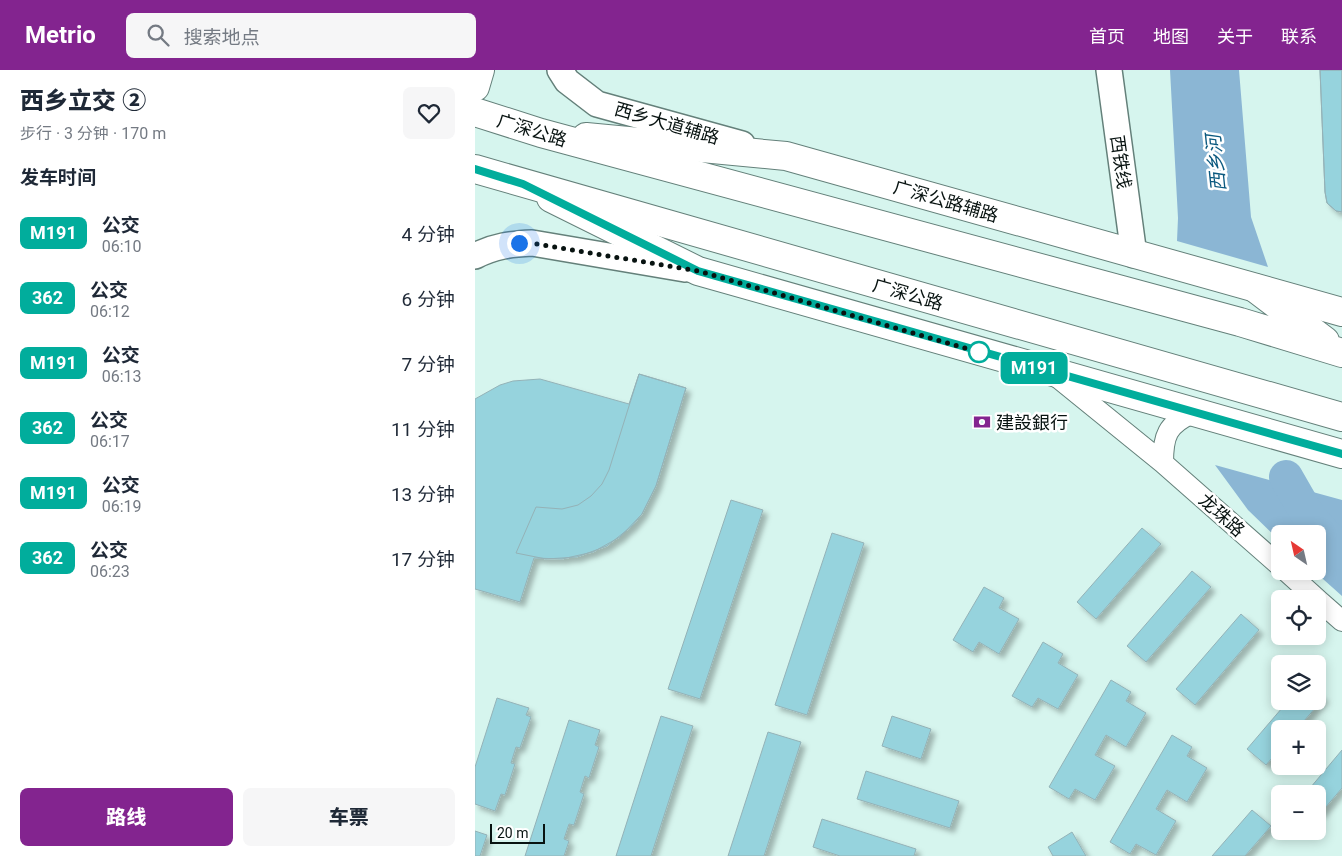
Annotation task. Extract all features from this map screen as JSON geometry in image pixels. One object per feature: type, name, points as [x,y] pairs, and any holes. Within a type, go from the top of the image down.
[{"type":"main road","points":[[475,87],[480,70]]},
{"type":"main road","name":"广深公路","points":[[475,112],[541,133],[1240,322],[1340,352]]},
{"type":"main road","name":"广深公路辅路","points":[[541,133],[786,156],[1342,312]]},
{"type":"main road","name":"广深公路","points":[[475,170],[1342,417]]},
{"type":"main road","points":[[523,184],[698,271],[1342,454]]},
{"type":"main road","points":[[1255,288],[1340,352]]},
{"type":"street","name":"西乡大道辅路","points":[[560,70],[567,81],[597,104],[786,156]]},
{"type":"street","name":"西铁线","points":[[1109,70],[1134,255]]},
{"type":"street","points":[[475,256],[487,249],[507,244],[531,243],[698,271]]},
{"type":"street","name":"龙珠路","points":[[1052,373],[1163,463],[1271,558]]},
{"type":"street","points":[[1163,463],[1163,446],[1168,431],[1178,419],[1193,413]]},
{"type":"street","points":[[1296,580],[1307,590]]},
{"type":"street","points":[[1326,607],[1342,621]]},
{"type":"water","points":[[1170,70],[1239,70],[1251,217],[1268,267],[1177,241],[1178,218]]},
{"type":"water","points":[[1215,465],[1342,500],[1342,596],[1324,580],[1326,580],[1326,525],[1271,525],[1271,532],[1248,510]]},
{"type":"building","points":[[1320,70],[1342,70],[1342,212],[1336,211],[1327,203],[1325,192]]},
{"type":"building","points":[[1320,70],[1342,70],[1342,212],[1336,211],[1327,203],[1325,192]]},
{"type":"building","points":[[639,374],[686,388],[656,486],[642,514],[632,526],[607,546],[577,557],[546,559],[516,553],[536,507],[562,509],[578,505],[591,496],[602,484],[609,470]]},
{"type":"building","points":[[639,374],[686,388],[656,486],[642,514],[620,537],[593,552],[562,559],[534,558],[520,602],[475,589],[475,399],[500,385],[513,381],[540,379],[629,404]]},
{"type":"building","points":[[731,500],[763,510],[700,699],[668,689]]},
{"type":"building","points":[[1142,528],[1161,544],[1096,619],[1077,602]]},
{"type":"building","points":[[832,533],[864,543],[807,715],[775,705]]},
{"type":"building","points":[[1192,571],[1211,587],[1146,662],[1127,646]]},
{"type":"building","points":[[984,587],[1004,598],[999,608],[1019,619],[999,654],[979,642],[973,652],[953,640]]},
{"type":"building","points":[[1241,614],[1259,630],[1195,705],[1176,689]]},
{"type":"building","points":[[1043,642],[1063,654],[1058,663],[1078,675],[1058,709],[1038,698],[1032,707],[1012,696]]},
{"type":"building","points":[[1111,680],[1131,692],[1126,701],[1146,713],[1126,747],[1106,735],[1095,755],[1115,766],[1095,800],[1075,789],[1069,799],[1049,787]]},
{"type":"building","points":[[497,698],[529,708],[526,715],[531,717],[520,748],[516,747],[511,763],[515,764],[505,795],[501,794],[495,811],[475,804],[475,767]]},
{"type":"building","points":[[1280,710],[1314,710],[1305,720],[1272,720]]},
{"type":"building","points":[[661,716],[693,726],[651,856],[616,856]]},
{"type":"building","points":[[892,716],[931,729],[921,759],[882,746]]},
{"type":"building","points":[[569,720],[600,730],[595,745],[599,747],[589,778],[585,776],[580,792],[584,794],[574,825],[569,824],[564,839],[569,841],[564,856],[525,856]]},
{"type":"building","points":[[1271,721],[1271,759],[1266,765],[1247,749]]},
{"type":"building","points":[[768,732],[801,742],[764,856],[728,856]]},
{"type":"building","points":[[1172,735],[1192,747],[1187,756],[1207,768],[1187,802],[1167,790],[1156,809],[1176,821],[1156,855],[1136,844],[1130,854],[1110,842]]},
{"type":"building","points":[[1342,750],[1342,788],[1326,807],[1326,785],[1313,785],[1321,775],[1326,775],[1326,769]]},
{"type":"building","points":[[866,771],[959,801],[950,828],[857,799]]},
{"type":"building","points":[[1252,810],[1271,826],[1245,856],[1212,856]]},
{"type":"building","points":[[822,819],[916,849],[914,856],[840,856],[813,847]]},
{"type":"building","points":[[475,831],[487,835],[480,856],[475,856]]},
{"type":"building","points":[[1072,832],[1086,856],[1053,856],[1048,847]]},
{"type":"waterway","name":"西乡河","points":[[1286,477],[1309,517],[1342,553]]},
{"type":"bus line","name":"M191","points":[[475,169],[523,184],[698,271],[1342,454]]},
{"type":"place","name":"建設銀行","points":[[982,422]]},
{"type":"route","points":[[519,243],[531,243],[698,271],[979,352]]}]
